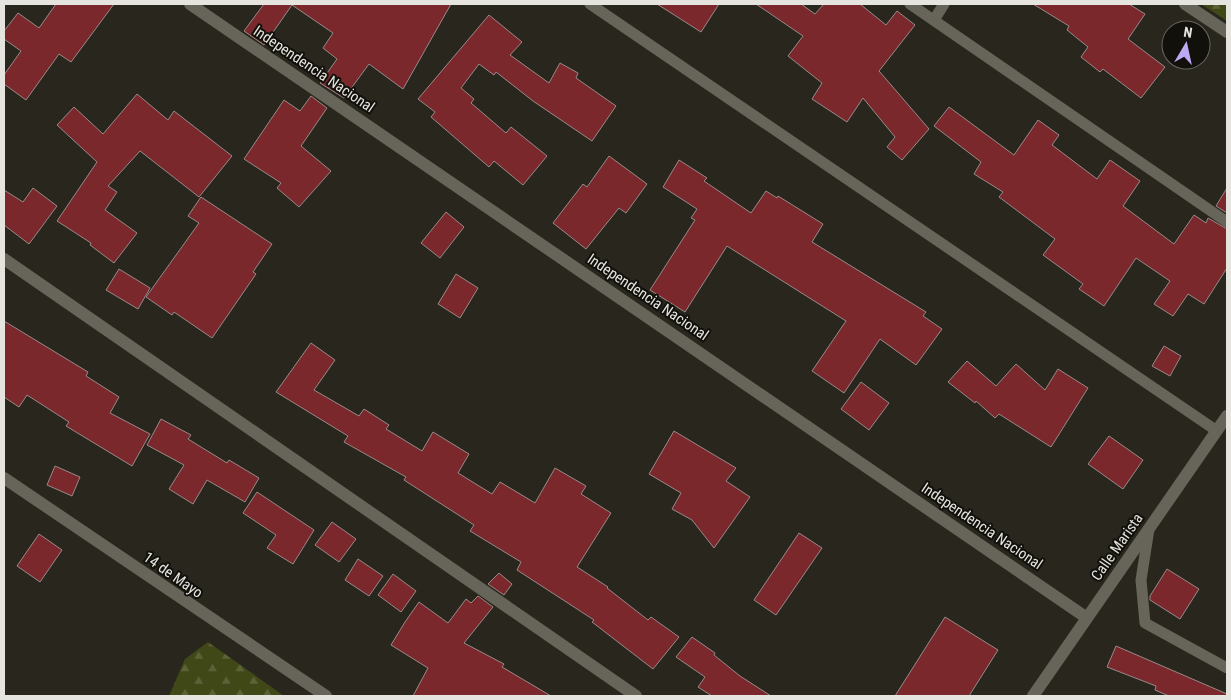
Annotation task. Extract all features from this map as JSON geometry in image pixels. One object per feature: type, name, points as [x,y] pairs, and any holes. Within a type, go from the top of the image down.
[{"type":"street","name":"Independencia Nacional","points":[[190,4],[1088,618]]},
{"type":"street","points":[[1185,4],[1227,32]]},
{"type":"street","points":[[4,259],[636,696]]},
{"type":"street","name":"Calle Marista","points":[[1033,696],[1227,416]]},
{"type":"street","name":"14 de Mayo","points":[[4,478],[326,696]]},
{"type":"lane","points":[[590,4],[1217,431]]},
{"type":"lane","points":[[910,4],[1227,222]]},
{"type":"lane","points":[[934,20],[944,4]]},
{"type":"lane","points":[[1149,529],[1141,580],[1145,623],[1227,668]]},
{"type":"green space","points":[[1201,4],[1227,4],[1227,21]]},
{"type":"green space","points":[[208,642],[284,696],[169,696],[185,659]]},
{"type":"building","points":[[56,4],[114,4],[71,62],[59,54],[26,100],[4,84],[4,75],[21,51],[4,39],[4,31],[18,13],[39,28]]},
{"type":"building","points":[[264,4],[451,4],[403,89],[369,64],[344,98],[320,83],[337,59],[323,48],[333,33],[292,5],[264,45],[244,31]]},
{"type":"building","points":[[657,4],[719,4],[701,32]]},
{"type":"building","points":[[756,4],[801,4],[815,14],[824,4],[860,4],[886,25],[897,11],[915,25],[879,71],[929,129],[902,160],[887,147],[895,137],[863,98],[847,122],[812,99],[822,83],[788,56],[803,36]]},
{"type":"building","points":[[1033,4],[1129,4],[1145,14],[1128,39],[1161,64],[1161,70],[1163,70],[1141,98],[1103,69],[1100,72],[1081,57],[1088,47],[1067,30],[1069,26]]},
{"type":"building","points":[[489,15],[522,42],[510,55],[549,83],[560,63],[578,73],[576,78],[616,106],[592,141],[533,101],[496,72],[494,75],[479,64],[461,88],[474,99],[471,103],[506,133],[511,127],[547,156],[523,185],[494,161],[489,167],[431,117],[435,112],[418,99]]},
{"type":"building","points":[[137,94],[168,120],[174,111],[232,156],[199,197],[140,151],[108,186],[117,192],[105,210],[137,233],[114,263],[90,245],[91,243],[57,221],[97,162],[57,125],[74,107],[103,134]]},
{"type":"building","points":[[311,96],[327,108],[301,146],[331,171],[299,207],[277,188],[281,183],[244,159],[284,100],[300,111]]},
{"type":"building","points":[[949,107],[1014,155],[1038,120],[1059,135],[1052,145],[1097,179],[1110,160],[1140,181],[1123,206],[1174,244],[1194,215],[1206,223],[1208,218],[1227,229],[1227,268],[1204,304],[1188,294],[1173,316],[1154,304],[1170,281],[1136,258],[1104,306],[1079,289],[1083,284],[1043,255],[1055,239],[999,197],[1003,192],[974,174],[981,162],[934,126]]},
{"type":"building","points":[[609,156],[647,184],[626,213],[619,208],[586,249],[553,223],[583,184],[587,187]]},
{"type":"building","points":[[679,160],[707,178],[704,181],[751,213],[766,191],[777,198],[778,196],[823,224],[812,242],[926,312],[923,316],[942,329],[916,365],[880,339],[844,393],[812,371],[846,321],[727,246],[685,312],[650,290],[695,220],[691,218],[697,209],[663,187]]},
{"type":"building","points":[[33,188],[57,206],[29,244],[4,225],[4,190],[23,202]]},
{"type":"building","points":[[1227,188],[1227,213],[1216,206]]},
{"type":"building","points":[[201,197],[272,244],[253,272],[256,274],[212,338],[174,312],[172,315],[146,297],[199,223],[188,216]]},
{"type":"building","points":[[446,212],[464,227],[440,258],[421,243]]},
{"type":"building","points":[[119,269],[150,288],[138,309],[106,290]]},
{"type":"building","points":[[456,274],[478,288],[460,318],[438,304]]},
{"type":"building","points":[[4,321],[88,372],[86,376],[119,397],[110,413],[150,434],[132,466],[66,426],[69,422],[27,395],[19,407],[4,397]]},
{"type":"building","points":[[311,343],[335,360],[314,390],[359,416],[364,409],[389,425],[386,429],[422,451],[433,432],[469,454],[458,473],[492,494],[500,482],[535,503],[555,468],[586,486],[581,494],[611,513],[577,567],[608,587],[648,620],[651,617],[679,637],[653,669],[592,622],[594,620],[517,570],[521,562],[470,531],[474,525],[404,480],[406,477],[344,442],[348,436],[276,392]]},
{"type":"building","points":[[1164,346],[1181,356],[1170,376],[1152,366]]},
{"type":"building","points":[[967,361],[996,386],[1016,364],[1045,390],[1058,369],[1088,388],[1051,447],[999,414],[995,418],[976,401],[975,403],[948,382]]},
{"type":"building","points":[[861,382],[889,403],[869,430],[841,409]]},
{"type":"building","points":[[161,419],[191,435],[188,439],[227,463],[229,460],[259,478],[245,502],[207,480],[193,504],[169,489],[184,465],[147,445]]},
{"type":"building","points":[[674,431],[736,468],[726,481],[750,497],[714,548],[692,520],[672,509],[681,493],[649,474]]},
{"type":"building","points":[[1109,436],[1143,460],[1123,489],[1088,464]]},
{"type":"building","points":[[55,466],[80,477],[72,496],[47,485]]},
{"type":"building","points":[[257,492],[314,530],[293,564],[267,548],[276,535],[243,513]]},
{"type":"building","points":[[332,522],[356,539],[339,562],[315,545]]},
{"type":"building","points":[[799,533],[822,548],[776,615],[754,600]]},
{"type":"building","points":[[39,534],[62,550],[40,582],[17,566]]},
{"type":"building","points":[[358,559],[383,576],[369,596],[345,580]]},
{"type":"building","points":[[1167,569],[1199,589],[1180,619],[1150,600],[1150,596]]},
{"type":"building","points":[[499,573],[512,584],[504,595],[488,584]]},
{"type":"building","points":[[393,574],[416,591],[401,612],[378,595]]},
{"type":"building","points":[[478,596],[493,607],[464,643],[504,664],[502,667],[551,696],[413,696],[428,668],[391,645],[405,622],[419,602],[448,623],[466,599],[471,603]]},
{"type":"building","points":[[945,617],[998,650],[969,696],[895,696]]},
{"type":"building","points":[[692,637],[715,653],[714,655],[740,676],[771,696],[712,696],[698,687],[705,677],[676,657]]},
{"type":"building","points":[[1116,646],[1227,694],[1227,696],[1169,696],[1155,690],[1156,686],[1107,667]]}]
